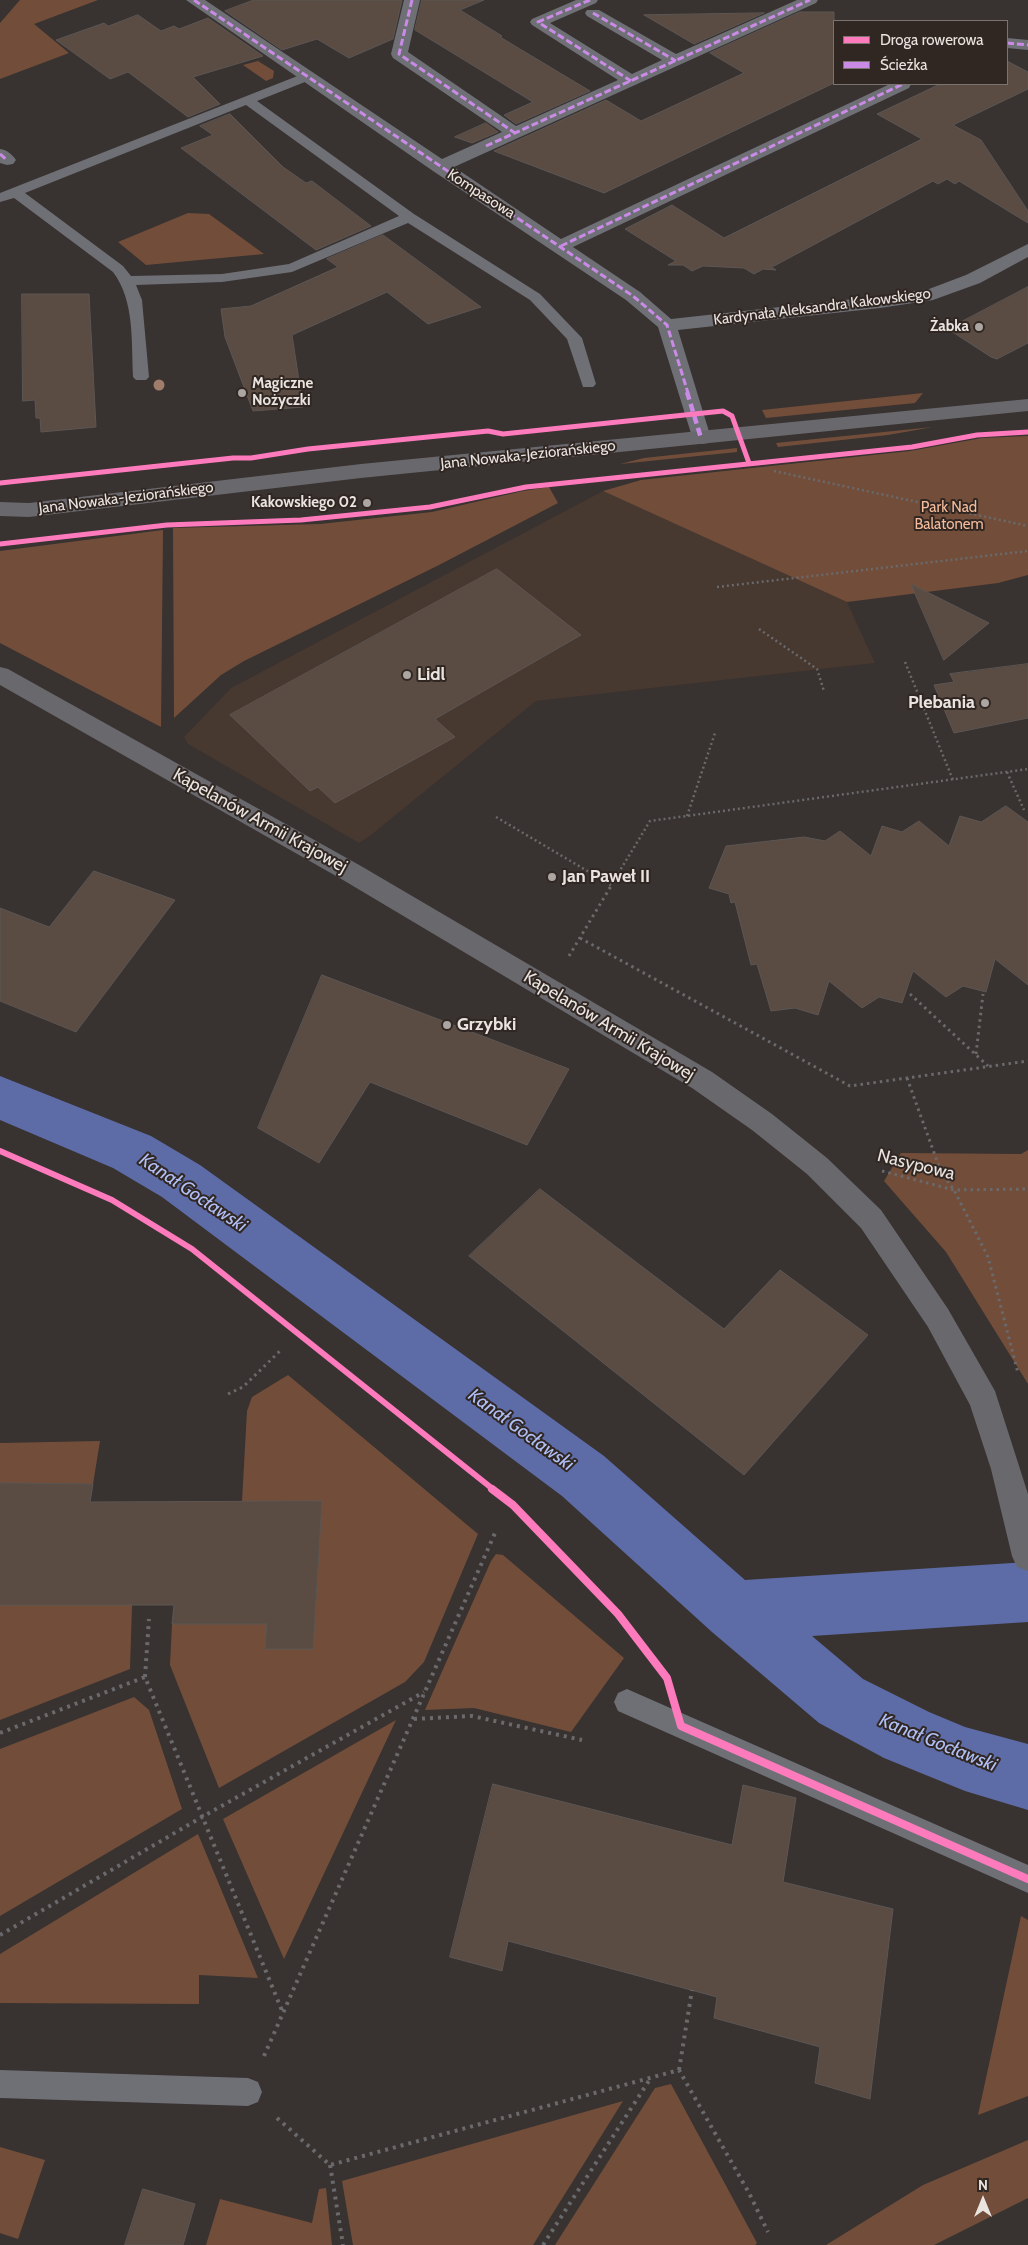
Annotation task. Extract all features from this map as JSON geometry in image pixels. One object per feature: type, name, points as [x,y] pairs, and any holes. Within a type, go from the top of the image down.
[{"type":"street","name":"Kompasowa","points":[[194,0],[439,167],[561,246],[633,296],[667,326]]},
{"type":"street","points":[[412,0],[399,54],[515,133]]},
{"type":"street","points":[[439,167],[810,0]]},
{"type":"street","points":[[631,81],[538,22],[591,7],[676,61]]},
{"type":"street","points":[[1008,43],[1028,45]]},
{"type":"street","points":[[561,246],[901,85]]},
{"type":"street","name":"Kardynała Aleksandra Kakowskiego","points":[[667,326],[880,302],[933,294],[973,279],[1028,250]]},
{"type":"street","points":[[667,326],[701,438]]},
{"type":"street","name":"Jana Nowaka-Jeziorańskiego","points":[[0,509],[29,510],[361,471],[1028,404]]},
{"type":"street","name":"Jana Nowaka-Jeziorańskiego","points":[[0,520],[29,510]]},
{"type":"street","name":"Kapelanów Armii Krajowej","points":[[0,675],[345,869],[702,1080],[762,1122],[817,1166],[871,1219],[943,1326],[984,1401],[1006,1469],[1027,1554]]},
{"type":"lane","points":[[0,198],[305,77]]},
{"type":"lane","points":[[248,100],[409,217],[534,297],[574,338],[588,384]]},
{"type":"lane","points":[[15,192],[118,269],[127,281],[135,300],[141,377]]},
{"type":"lane","points":[[127,281],[222,278],[292,268],[409,217]]},
{"type":"lane","points":[[627,1702],[1028,1879]]},
{"type":"lane","points":[[0,2084],[248,2092]]},
{"type":"path","points":[[774,471],[1028,526]]},
{"type":"path","points":[[717,587],[1028,551]]},
{"type":"path","points":[[759,629],[816,670],[824,691]]},
{"type":"path","points":[[905,662],[953,780]]},
{"type":"path","points":[[687,816],[715,733]]},
{"type":"path","points":[[567,959],[650,821],[1028,769]]},
{"type":"path","points":[[1007,772],[1024,810]]},
{"type":"path","points":[[496,817],[611,885]]},
{"type":"path","points":[[580,938],[850,1086],[1028,1061]]},
{"type":"path","points":[[910,994],[989,1066]]},
{"type":"path","points":[[976,1054],[983,994]]},
{"type":"path","points":[[907,1078],[941,1172],[954,1190],[988,1257],[1019,1374]]},
{"type":"path","points":[[228,1394],[243,1387],[282,1349]]},
{"type":"path","points":[[343,2245],[330,2165],[248,2092],[496,1533]]},
{"type":"path","points":[[149,1619],[145,1677],[283,2013]]},
{"type":"path","points":[[0,1733],[145,1677]]},
{"type":"path","points":[[0,1935],[202,1817],[424,1692]]},
{"type":"path","points":[[413,1719],[472,1716],[582,1740]]},
{"type":"path","points":[[692,1990],[679,2070],[749,2194],[768,2232]]},
{"type":"path","points":[[330,2165],[679,2070]]},
{"type":"path","points":[[543,2245],[651,2078]]},
{"type":"shaded area","points":[[603,491],[847,602],[875,663],[536,701],[359,843],[188,744],[184,737],[231,688]]},
{"type":"green space","points":[[20,0],[98,0],[34,24],[69,53],[0,79],[0,23]]},
{"type":"green space","points":[[258,61],[274,71],[273,78],[266,81],[243,65]]},
{"type":"green space","points":[[188,213],[209,214],[264,254],[146,265],[118,242]]},
{"type":"green space","points":[[923,393],[915,403],[766,418],[762,410]]},
{"type":"green space","points":[[933,427],[888,435],[778,447],[776,443]]},
{"type":"green space","name":"Park Nad Balatonem","points":[[1028,436],[1028,575],[998,583],[847,602],[603,491],[641,480],[910,451],[982,438]]},
{"type":"green space","points":[[737,448],[737,452],[620,464],[644,458]]},
{"type":"green space","points":[[549,487],[558,503],[439,565],[244,661],[221,675],[174,718],[173,528],[320,524],[432,512],[523,491]]},
{"type":"green space","points":[[163,530],[161,727],[0,643],[0,551]]},
{"type":"green space","points":[[1028,1150],[1028,1384],[946,1252],[884,1181],[901,1153],[1021,1154]]},
{"type":"green space","points":[[288,1375],[478,1534],[424,1662],[405,1682],[219,1788],[170,1665],[172,1624],[267,1624],[265,1649],[313,1648],[322,1501],[242,1501],[247,1411],[252,1397]]},
{"type":"green space","points":[[100,1441],[93,1484],[0,1483],[0,1443]]},
{"type":"green space","points":[[496,1554],[503,1555],[624,1658],[571,1732],[474,1708],[425,1710],[491,1561]]},
{"type":"green space","points":[[0,1605],[132,1605],[130,1669],[0,1720]]},
{"type":"green space","points":[[134,1697],[149,1710],[182,1809],[0,1916],[0,1749]]},
{"type":"green space","points":[[396,1720],[284,1959],[223,1819]]},
{"type":"green space","points":[[198,1834],[258,1978],[199,1975],[199,2004],[0,2003],[0,1954]]},
{"type":"green space","points":[[1021,1916],[1028,1920],[1028,2096],[978,2115]]},
{"type":"green space","points":[[671,2084],[757,2243],[755,2245],[555,2245],[655,2088]]},
{"type":"green space","points":[[623,2101],[533,2245],[353,2245],[342,2181]]},
{"type":"green space","points":[[1028,2140],[1028,2198],[934,2245],[826,2245],[923,2185]]},
{"type":"green space","points":[[0,2147],[45,2160],[18,2239],[0,2233]]},
{"type":"green space","points":[[326,2188],[332,2245],[206,2245],[220,2199],[312,2223],[319,2189]]},
{"type":"building","points":[[254,0],[402,0],[393,39],[349,58],[317,39],[282,50],[225,11]]},
{"type":"building","points":[[422,0],[484,0],[460,10],[502,36],[500,37],[590,91],[516,124],[504,115],[533,102],[415,30]]},
{"type":"building","points":[[800,12],[834,12],[833,83],[604,193],[494,151],[606,100],[641,121],[744,73],[710,53]]},
{"type":"building","points":[[764,13],[694,44],[644,15]]},
{"type":"building","points":[[138,15],[161,31],[174,26],[179,29],[208,18],[263,56],[193,77],[220,104],[188,117],[128,72],[110,79],[56,40],[104,23],[108,26]]},
{"type":"building","points":[[1008,62],[1028,72],[1028,89],[953,125],[981,140],[1028,211],[1028,223],[959,181],[955,184],[947,179],[938,184],[933,181],[774,266],[770,266],[776,270],[763,269],[754,274],[744,268],[703,266],[692,271],[683,265],[668,265],[676,261],[625,229],[672,205],[724,238],[922,139],[877,114],[938,85],[1008,85]]},
{"type":"building","points":[[230,114],[283,167],[306,183],[312,181],[371,226],[316,250],[181,148],[213,135],[200,126]]},
{"type":"building","points":[[486,123],[498,132],[472,143],[455,137]]},
{"type":"building","points":[[383,235],[481,307],[428,324],[387,292],[292,335],[303,407],[253,411],[225,337],[221,309],[251,306],[338,267],[327,259]]},
{"type":"building","points":[[1028,287],[1028,343],[997,359],[948,329]]},
{"type":"building","points":[[22,294],[89,294],[96,427],[41,432],[40,418],[36,418],[35,400],[23,401]]},
{"type":"building","name":"Lidl","points":[[497,569],[581,635],[435,719],[455,737],[335,803],[318,787],[310,791],[230,715]]},
{"type":"building","points":[[911,584],[989,623],[944,660]]},
{"type":"building","name":"Plebania","points":[[1028,664],[1028,718],[954,733],[934,685],[954,682],[950,674]]},
{"type":"building","points":[[1006,806],[1028,822],[1028,985],[995,959],[986,992],[963,986],[946,997],[913,971],[902,1003],[879,997],[862,1008],[829,981],[818,1015],[795,1008],[771,1011],[757,964],[751,965],[735,902],[731,903],[729,894],[709,888],[726,846],[804,837],[825,841],[840,831],[871,856],[882,826],[902,832],[919,821],[949,846],[960,816],[981,822]]},
{"type":"building","points":[[94,871],[175,900],[76,1032],[0,1001],[0,908],[49,927]]},
{"type":"building","points":[[322,975],[569,1069],[527,1145],[370,1082],[319,1163],[258,1128]]},
{"type":"building","points":[[540,1189],[724,1329],[780,1270],[868,1335],[744,1475],[469,1256]]},
{"type":"building","points":[[0,1483],[93,1484],[90,1502],[322,1501],[313,1649],[265,1649],[267,1624],[172,1624],[174,1605],[0,1605]]},
{"type":"building","points":[[493,1784],[732,1845],[743,1785],[796,1798],[783,1882],[893,1909],[870,2099],[815,2083],[820,2047],[714,2018],[717,1997],[508,1941],[502,1971],[450,1957]]},
{"type":"building","points":[[143,2189],[195,2204],[183,2245],[125,2245]]},
{"type":"waterway","name":"Kanał Gocławski","points":[[0,1097],[132,1152],[181,1181],[583,1476],[734,1611]]},
{"type":"waterway","points":[[734,1611],[1028,1592]]},
{"type":"waterway","name":"Kanał Gocławski","points":[[734,1611],[841,1701],[907,1735],[965,1759],[1028,1777]]},
{"type":"marked path","points":[[194,0],[633,296],[667,325],[701,438]]},
{"type":"marked path","points":[[412,0],[399,54],[515,133]]},
{"type":"marked path","points":[[590,0],[538,22],[631,81]]},
{"type":"marked path","points":[[486,146],[810,0]]},
{"type":"marked path","points":[[593,13],[676,61]]},
{"type":"marked path","points":[[1008,43],[1028,45]]},
{"type":"marked path","points":[[561,246],[901,85]]},
{"type":"marked path","points":[[0,154],[7,160]]},
{"type":"cycle path","points":[[0,483],[233,458],[251,458],[308,449],[488,431],[503,434],[723,411],[732,416],[749,463]]},
{"type":"cycle path","points":[[0,544],[167,525],[301,520],[430,507],[526,487],[912,447],[977,435],[1028,432]]},
{"type":"cycle path","points":[[0,1151],[112,1200],[192,1249],[513,1505],[618,1614],[667,1678],[681,1726],[1028,1879]]},
{"type":"place","name":"Żabka","points":[[979,327]]},
{"type":"place","name":"Magiczne Nożyczki","points":[[242,393]]},
{"type":"place","name":"Kakowskiego 02","points":[[367,503]]},
{"type":"place","name":"Lidl","points":[[407,675]]},
{"type":"place","name":"Plebania","points":[[985,703]]},
{"type":"place","name":"Jan Paweł II","points":[[552,877]]},
{"type":"place","name":"Grzybki","points":[[447,1025]]}]
